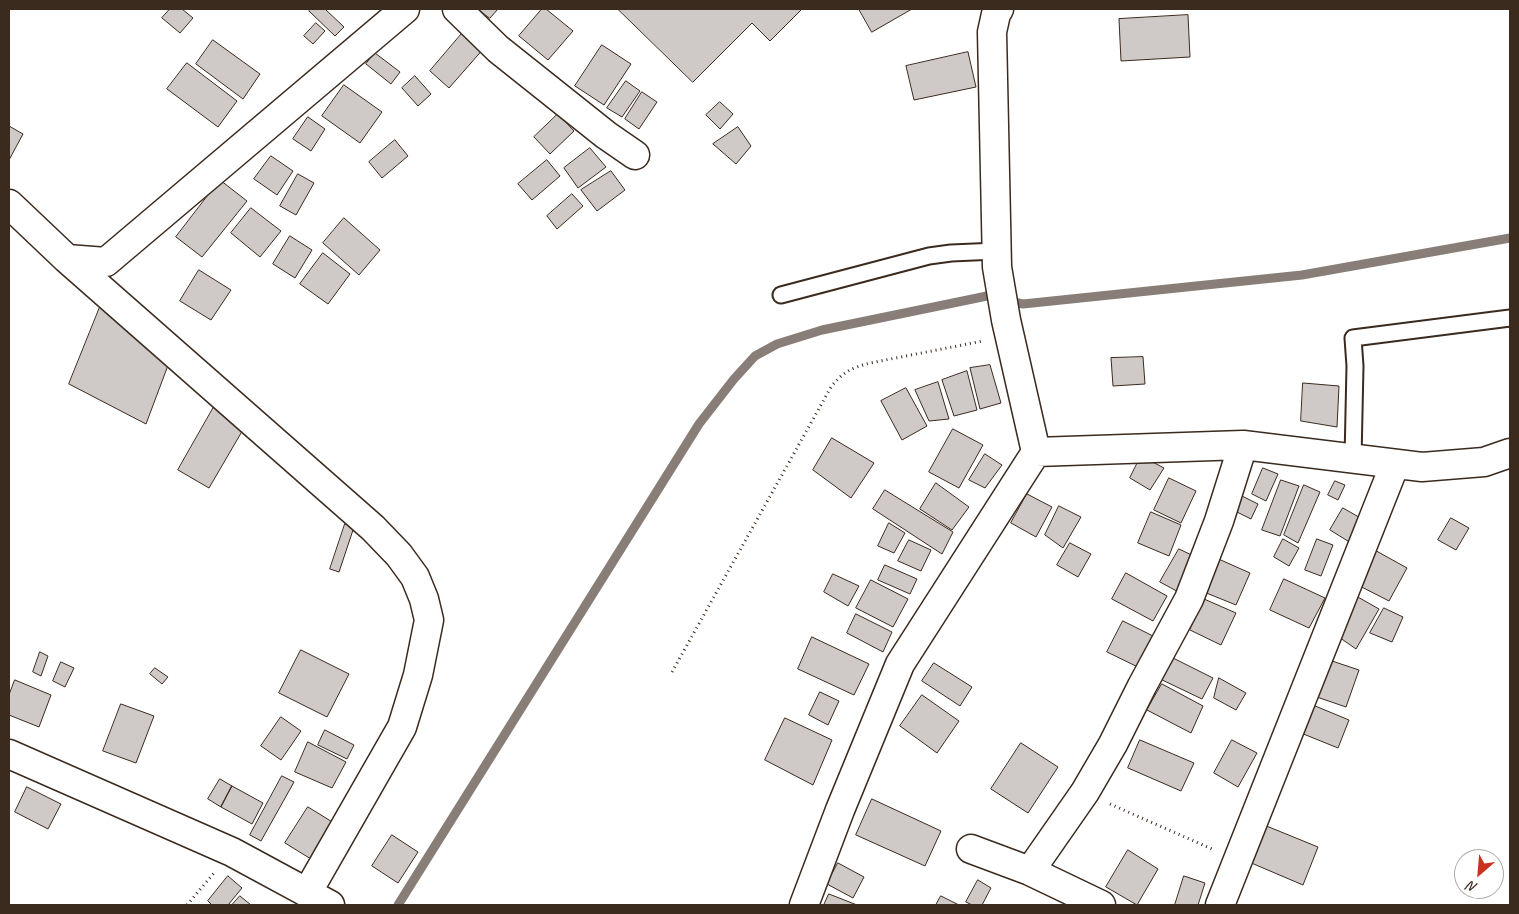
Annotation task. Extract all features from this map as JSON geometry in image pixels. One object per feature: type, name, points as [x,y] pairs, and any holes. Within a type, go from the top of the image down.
[{"type":"street","points":[[67,259],[106,262],[405,9]]},
{"type":"street","points":[[456,9],[498,49],[606,135],[635,155]]},
{"type":"street","points":[[804,905],[840,810],[900,664],[1036,452],[1008,328],[997,259],[992,32],[999,9]]},
{"type":"street","points":[[9,204],[67,259],[372,528],[399,555],[415,577],[424,599],[429,620],[418,675],[402,727],[318,899],[232,852],[9,754]]},
{"type":"street","points":[[1036,452],[1243,445],[1422,467],[1484,462],[1510,453]]},
{"type":"street","points":[[1030,871],[1085,792],[1113,744],[1188,599],[1220,522],[1243,445]]},
{"type":"street","points":[[1220,905],[1395,464]]},
{"type":"street","points":[[972,849],[1030,871],[1101,905]]},
{"type":"lane","points":[[781,295],[929,256],[951,253],[997,259]]},
{"type":"lane","points":[[1353,459],[1355,366],[1353,338],[1510,318]]},
{"type":"path","points":[[672,672],[831,387],[840,376],[853,368],[870,363],[1008,328]]},
{"type":"path","points":[[1085,792],[1238,860]]},
{"type":"path","points":[[187,905],[232,852]]},
{"type":"building","points":[[170,9],[182,9],[193,18],[180,33],[162,18]]},
{"type":"building","points":[[311,9],[325,9],[344,27],[335,36],[309,11]]},
{"type":"building","points":[[478,9],[498,9],[490,18]]},
{"type":"building","points":[[542,9],[546,9],[573,31],[548,60],[519,36]]},
{"type":"building","points":[[618,9],[802,9],[770,41],[752,23],[693,82]]},
{"type":"building","points":[[859,9],[912,9],[872,32]]},
{"type":"building","points":[[1188,15],[1190,57],[1121,61],[1119,19]]},
{"type":"building","points":[[316,23],[325,31],[313,44],[304,36]]},
{"type":"building","points":[[465,30],[485,47],[449,88],[430,71]]},
{"type":"building","points":[[213,40],[260,74],[243,99],[196,64]]},
{"type":"building","points":[[602,45],[631,64],[604,105],[575,86]]},
{"type":"building","points":[[968,52],[976,87],[914,100],[906,66]]},
{"type":"building","points":[[375,53],[400,72],[391,84],[366,64]]},
{"type":"building","points":[[187,63],[237,101],[218,127],[167,89]]},
{"type":"building","points":[[415,76],[431,94],[418,106],[402,88]]},
{"type":"building","points":[[626,81],[640,91],[622,117],[607,108]]},
{"type":"building","points":[[344,85],[382,112],[360,143],[322,116]]},
{"type":"building","points":[[642,92],[657,102],[639,129],[625,119]]},
{"type":"building","points":[[720,102],[733,114],[720,129],[706,115]]},
{"type":"building","points":[[558,114],[574,131],[550,154],[534,137]]},
{"type":"building","points":[[308,117],[325,129],[311,151],[293,139]]},
{"type":"building","points":[[9,126],[23,134],[9,160]]},
{"type":"building","points":[[738,127],[751,146],[736,164],[713,144]]},
{"type":"building","points":[[395,140],[408,156],[382,178],[369,162]]},
{"type":"building","points":[[590,148],[606,167],[578,188],[564,168]]},
{"type":"building","points":[[271,156],[293,171],[277,195],[254,179]]},
{"type":"building","points":[[547,160],[560,176],[532,200],[518,184]]},
{"type":"building","points":[[611,171],[625,190],[597,211],[581,190]]},
{"type":"building","points":[[298,174],[314,183],[296,215],[280,206]]},
{"type":"building","points":[[220,180],[247,201],[202,257],[176,237]]},
{"type":"building","points":[[572,194],[583,206],[557,229],[547,216]]},
{"type":"building","points":[[251,208],[281,231],[260,257],[231,233]]},
{"type":"building","points":[[344,218],[380,250],[359,275],[323,243]]},
{"type":"building","points":[[290,236],[312,250],[295,278],[273,264]]},
{"type":"building","points":[[323,253],[350,274],[328,304],[300,284]]},
{"type":"building","points":[[199,270],[231,290],[211,320],[180,301]]},
{"type":"building","points":[[100,307],[170,360],[146,424],[69,384]]},
{"type":"building","points":[[1143,357],[1145,384],[1113,386],[1111,358]]},
{"type":"building","points":[[990,365],[1001,403],[980,409],[970,368]]},
{"type":"building","points":[[967,371],[977,410],[954,416],[942,380]]},
{"type":"building","points":[[938,382],[949,419],[929,421],[915,390]]},
{"type":"building","points":[[1303,383],[1339,386],[1337,427],[1301,421]]},
{"type":"building","points":[[906,388],[927,426],[902,440],[881,401]]},
{"type":"building","points":[[215,405],[244,428],[209,488],[178,470]]},
{"type":"building","points":[[953,429],[983,445],[959,488],[929,472]]},
{"type":"building","points":[[832,438],[874,463],[851,498],[813,470]]},
{"type":"building","points":[[985,454],[1002,465],[985,488],[969,480]]},
{"type":"building","points":[[1141,456],[1164,468],[1150,490],[1130,478]]},
{"type":"building","points":[[1263,468],[1278,474],[1266,501],[1252,494]]},
{"type":"building","points":[[1169,478],[1196,491],[1181,523],[1154,510]]},
{"type":"building","points":[[1281,480],[1299,486],[1280,536],[1262,530]]},
{"type":"building","points":[[1335,481],[1345,485],[1338,500],[1328,495]]},
{"type":"building","points":[[936,483],[969,507],[952,530],[920,509]]},
{"type":"building","points":[[1304,485],[1320,492],[1298,543],[1284,535]]},
{"type":"building","points":[[885,490],[953,532],[942,554],[873,509]]},
{"type":"building","points":[[1232,491],[1258,504],[1251,519],[1225,506]]},
{"type":"building","points":[[1027,494],[1052,507],[1036,537],[1011,523]]},
{"type":"building","points":[[1059,506],[1081,517],[1063,548],[1045,535]]},
{"type":"building","points":[[1343,508],[1364,520],[1351,543],[1330,530]]},
{"type":"building","points":[[1151,512],[1181,525],[1169,556],[1138,543]]},
{"type":"building","points":[[1451,518],[1469,528],[1456,550],[1438,540]]},
{"type":"building","points":[[889,523],[905,533],[894,553],[878,546]]},
{"type":"building","points":[[345,524],[354,527],[339,572],[330,569]]},
{"type":"building","points":[[1283,539],[1299,548],[1289,566],[1274,557]]},
{"type":"building","points":[[1317,539],[1333,545],[1321,576],[1305,570]]},
{"type":"building","points":[[909,540],[931,550],[921,571],[898,561]]},
{"type":"building","points":[[1070,543],[1091,554],[1078,577],[1057,565]]},
{"type":"building","points":[[1371,548],[1407,568],[1389,601],[1352,582]]},
{"type":"building","points":[[1179,549],[1200,559],[1184,595],[1160,582]]},
{"type":"building","points":[[1214,557],[1250,573],[1236,605],[1199,590]]},
{"type":"building","points":[[885,565],[917,579],[910,594],[878,580]]},
{"type":"building","points":[[1126,573],[1167,596],[1153,621],[1112,599]]},
{"type":"building","points":[[833,574],[859,586],[848,606],[824,592]]},
{"type":"building","points":[[1284,579],[1325,598],[1309,628],[1270,610]]},
{"type":"building","points":[[871,580],[908,599],[893,627],[856,608]]},
{"type":"building","points":[[1349,592],[1379,609],[1356,649],[1336,635]]},
{"type":"building","points":[[1204,599],[1236,613],[1221,645],[1190,630]]},
{"type":"building","points":[[1384,608],[1403,617],[1392,642],[1370,633]]},
{"type":"building","points":[[856,614],[892,632],[883,652],[847,633]]},
{"type":"building","points":[[1123,621],[1155,637],[1140,668],[1107,652]]},
{"type":"building","points":[[812,637],[869,664],[854,695],[798,669]]},
{"type":"building","points":[[301,650],[349,674],[327,717],[279,693]]},
{"type":"building","points":[[40,652],[48,656],[41,676],[33,672]]},
{"type":"building","points":[[1169,656],[1213,678],[1202,699],[1158,678]]},
{"type":"building","points":[[1323,658],[1359,670],[1346,707],[1311,695]]},
{"type":"building","points":[[61,662],[74,668],[65,687],[53,681]]},
{"type":"building","points":[[934,663],[972,687],[960,706],[922,681]]},
{"type":"building","points":[[155,668],[168,677],[162,684],[150,674]]},
{"type":"building","points":[[1219,678],[1246,693],[1236,710],[1214,698]]},
{"type":"building","points":[[15,680],[51,695],[39,727],[9,715],[9,695]]},
{"type":"building","points":[[1162,684],[1203,706],[1191,733],[1147,710]]},
{"type":"building","points":[[820,692],[839,701],[828,725],[809,715]]},
{"type":"building","points":[[922,695],[959,721],[937,753],[900,726]]},
{"type":"building","points":[[1308,703],[1349,720],[1338,748],[1296,731]]},
{"type":"building","points":[[121,704],[154,716],[136,763],[103,751]]},
{"type":"building","points":[[281,717],[301,731],[281,760],[261,746]]},
{"type":"building","points":[[785,718],[832,740],[813,785],[765,760]]},
{"type":"building","points":[[325,730],[354,745],[347,759],[318,745]]},
{"type":"building","points":[[1140,740],[1194,763],[1181,791],[1128,768]]},
{"type":"building","points":[[1232,740],[1257,753],[1238,787],[1214,773]]},
{"type":"building","points":[[308,742],[346,762],[332,788],[295,772]]},
{"type":"building","points":[[1021,743],[1058,767],[1028,813],[991,789]]},
{"type":"building","points":[[282,776],[294,782],[261,841],[250,835]]},
{"type":"building","points":[[220,779],[232,786],[221,807],[208,799]]},
{"type":"building","points":[[232,786],[263,803],[252,824],[221,807]]},
{"type":"building","points":[[27,787],[61,804],[48,829],[15,812]]},
{"type":"building","points":[[872,799],[941,831],[925,866],[856,835]]},
{"type":"building","points":[[308,807],[334,823],[311,859],[285,843]]},
{"type":"building","points":[[1264,825],[1318,847],[1303,885],[1249,862]]},
{"type":"building","points":[[392,835],[418,852],[398,883],[372,866]]},
{"type":"building","points":[[1128,850],[1158,869],[1137,905],[1106,887]]},
{"type":"building","points":[[838,863],[864,877],[853,898],[827,884]]},
{"type":"building","points":[[228,876],[242,888],[228,905],[212,905],[208,901]]},
{"type":"building","points":[[1184,876],[1205,883],[1198,905],[1175,905]]},
{"type":"building","points":[[978,880],[991,888],[982,905],[972,905],[966,902]]},
{"type":"building","points":[[829,894],[857,905],[824,905]]},
{"type":"building","points":[[240,896],[251,905],[232,905]]},
{"type":"building","points":[[941,896],[959,905],[936,905]]},
{"type":"waterway","points":[[398,905],[699,424],[734,379],[755,356],[777,344],[822,330],[987,296],[1023,304],[1302,275],[1510,238]]}]
